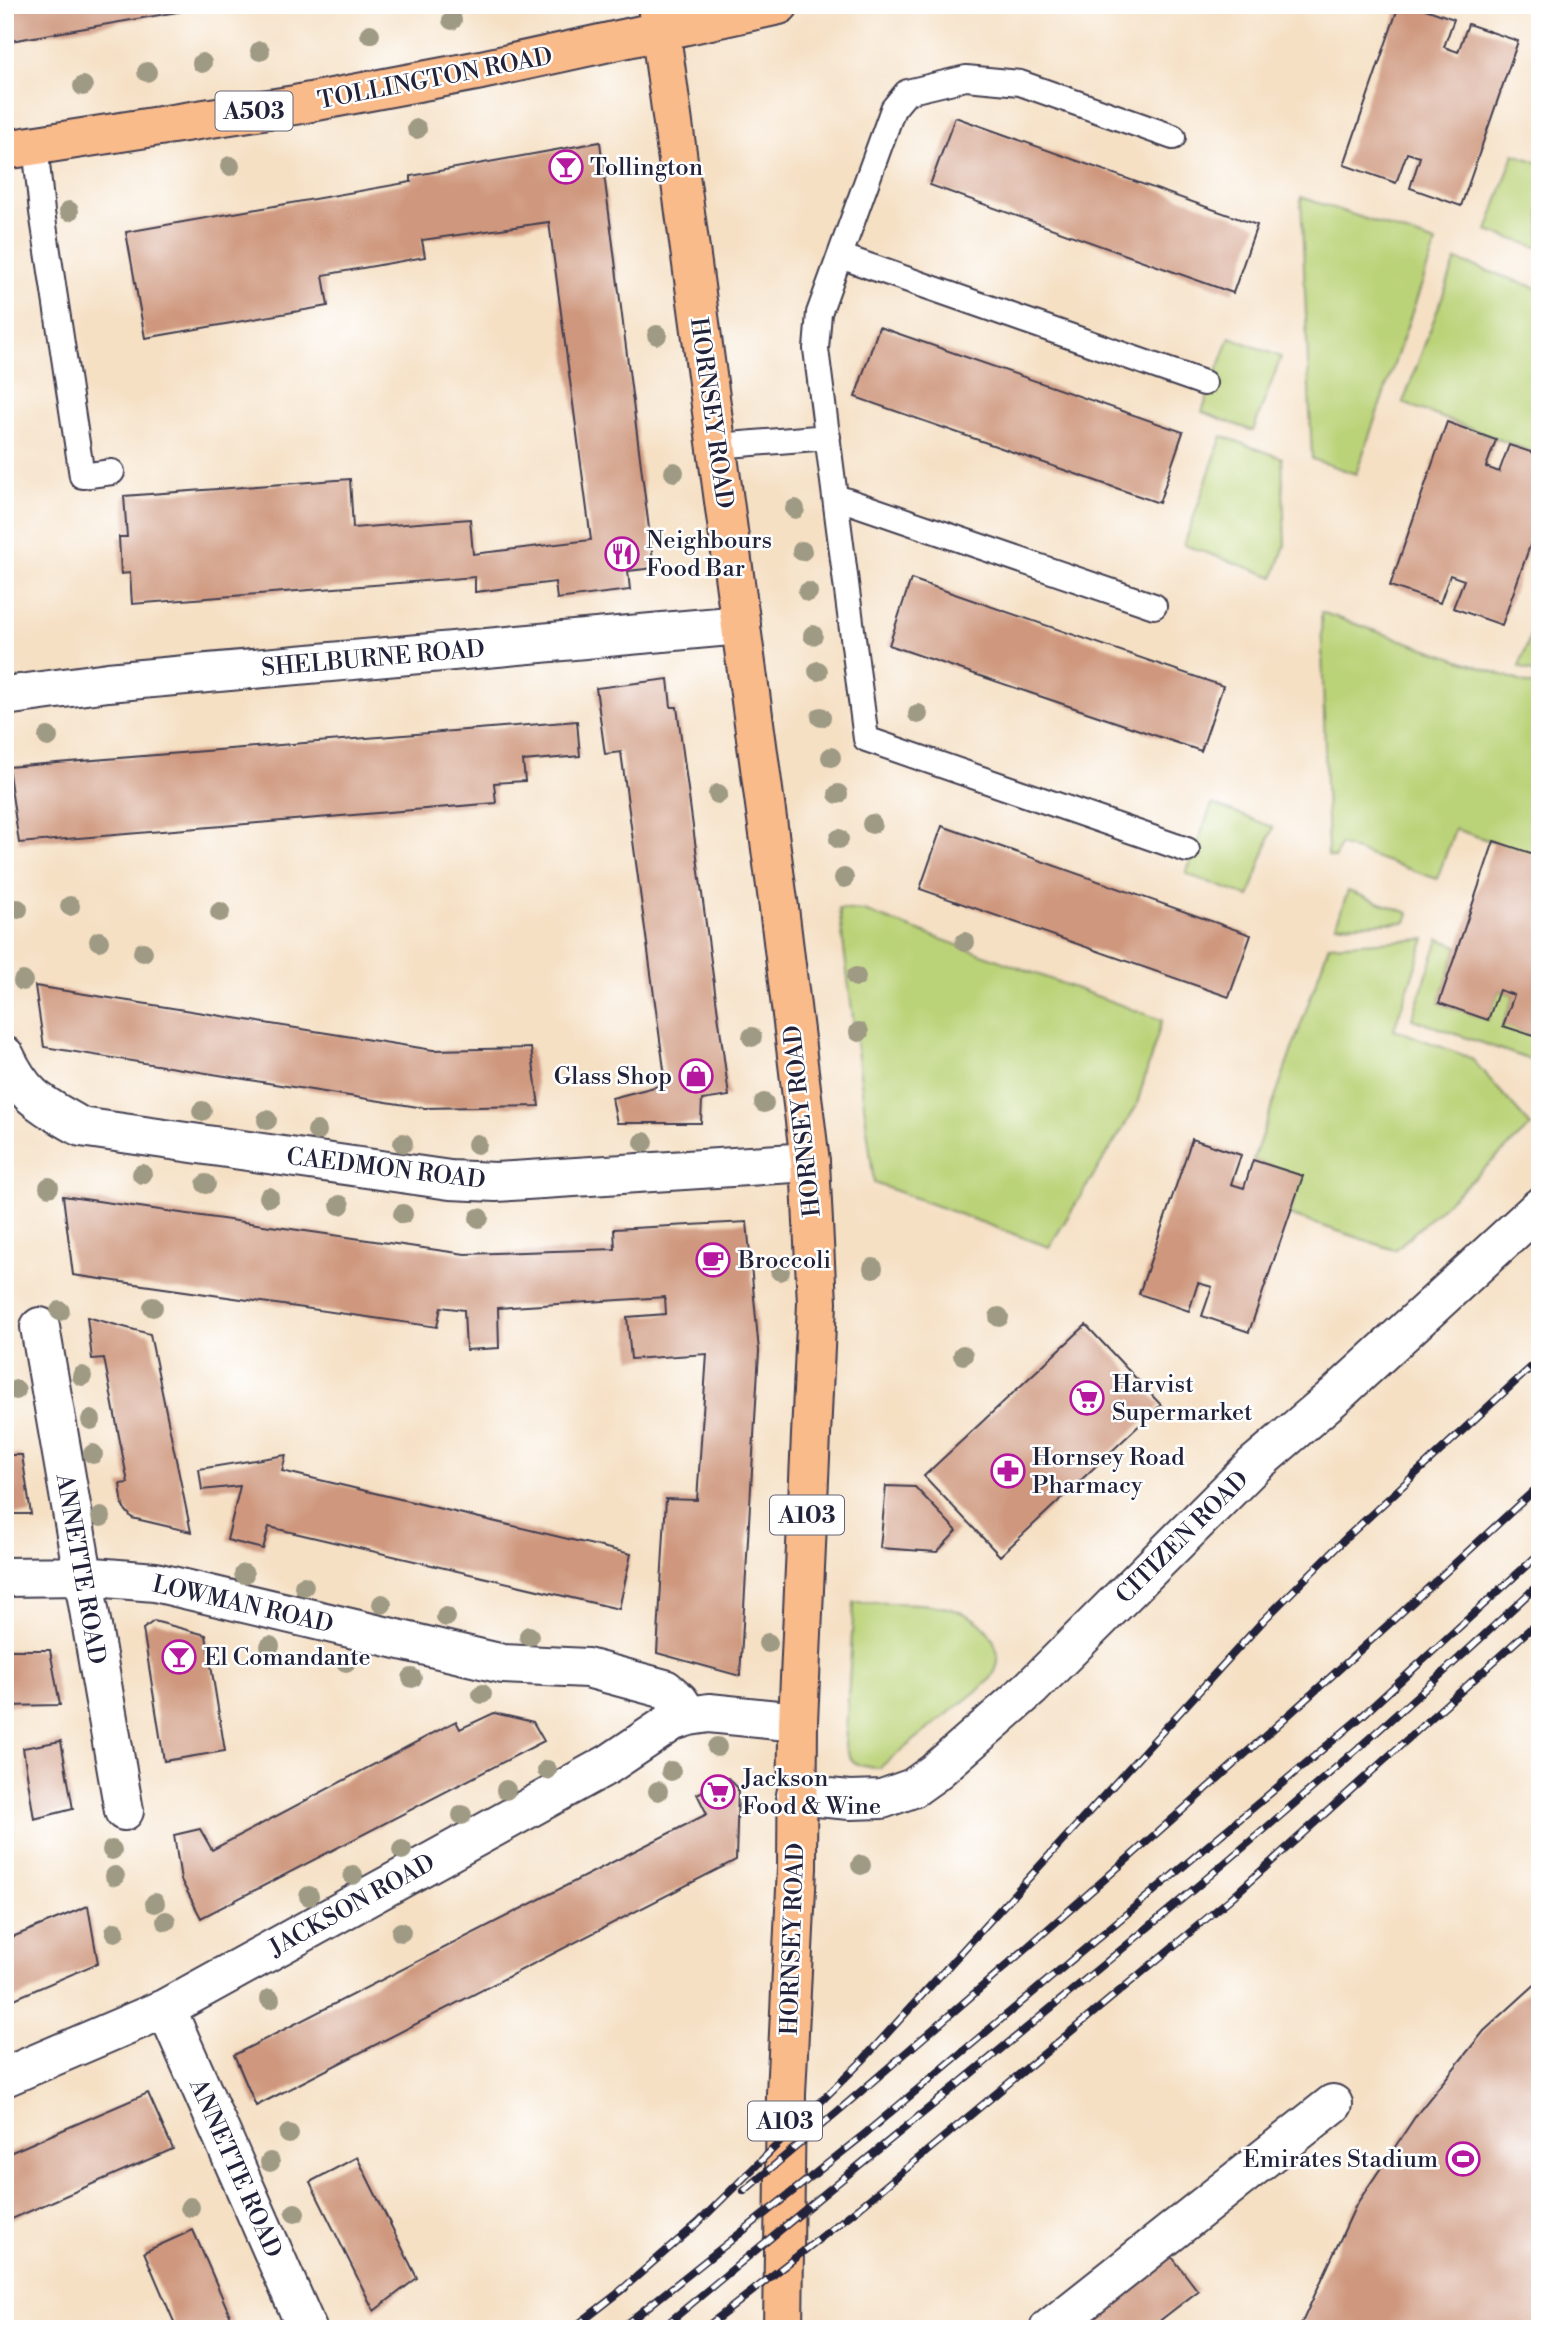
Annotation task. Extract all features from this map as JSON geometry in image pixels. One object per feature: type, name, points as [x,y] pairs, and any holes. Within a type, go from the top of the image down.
[{"type":"main road","name":"TOLLINGTON ROAD","points":[[20,147],[308,102],[481,70],[659,18],[779,5]]},
{"type":"main road","name":"HORNSEY ROAD","points":[[659,18],[810,1162],[817,1303],[797,1722],[797,1868],[786,2094],[782,2329]]},
{"type":"street","name":"SHELBURNE ROAD","points":[[5,696],[108,682],[741,625]]},
{"type":"street","name":"CAEDMON ROAD","points":[[12,1070],[39,1102],[81,1127],[450,1180],[496,1182],[810,1162]]},
{"type":"street","name":"CITIZEN ROAD","points":[[796,1796],[850,1800],[882,1799],[913,1788],[934,1773],[1031,1688],[1253,1466],[1336,1395],[1540,1207]]},
{"type":"street","name":"ANNETTE ROAD","points":[[40,1327],[124,1811]]},
{"type":"street","name":"LOWMAN ROAD","points":[[5,1577],[82,1576],[155,1582],[503,1664],[586,1668],[665,1689],[679,1701],[689,1716]]},
{"type":"street","points":[[689,1716],[709,1713],[797,1722]]},
{"type":"street","name":"JACKSON ROAD","points":[[5,2077],[166,2008],[609,1764],[673,1721],[689,1716]]},
{"type":"street","name":"ANNETTE ROAD","points":[[166,2008],[307,2329]]},
{"type":"street","points":[[1049,2329],[1333,2105]]},
{"type":"lane","points":[[1173,137],[1020,83],[966,78],[907,92],[893,109],[819,313],[816,349],[866,739],[1187,849]]},
{"type":"lane","points":[[20,147],[42,212],[82,476],[112,472]]},
{"type":"lane","points":[[840,256],[1204,383]]},
{"type":"lane","points":[[717,446],[828,437]]},
{"type":"lane","points":[[836,497],[1154,606]]},
{"type":"green space","points":[[1514,154],[1540,163],[1540,248],[1487,231]]},
{"type":"green space","points":[[1301,197],[1436,243],[1356,474],[1312,459]]},
{"type":"green space","points":[[1456,260],[1540,289],[1540,455],[1403,403]]},
{"type":"green space","points":[[1230,337],[1281,357],[1253,431],[1202,412]]},
{"type":"green space","points":[[1222,436],[1282,458],[1285,545],[1274,577],[1184,545]]},
{"type":"green space","points":[[1540,609],[1540,675],[1519,667]]},
{"type":"green space","points":[[1321,612],[1540,688],[1540,858],[1455,829],[1437,879],[1340,845],[1335,858],[1328,856]]},
{"type":"green space","points":[[1212,804],[1273,827],[1249,897],[1186,874]]},
{"type":"green space","points":[[1348,891],[1409,913],[1406,922],[1336,925]]},
{"type":"green space","points":[[839,909],[864,911],[1162,1020],[1136,1107],[1049,1247],[874,1183]]},
{"type":"green space","points":[[1425,939],[1394,1029],[1471,1058],[1531,1126],[1395,1250],[1289,1215],[1302,1177],[1253,1160],[1329,945]]},
{"type":"green space","points":[[1439,939],[1458,946],[1439,1003],[1488,1020],[1499,990],[1514,995],[1503,1025],[1540,1038],[1540,1063],[1412,1019]]},
{"type":"green space","points":[[854,1602],[914,1604],[955,1610],[973,1618],[987,1630],[998,1657],[994,1674],[988,1682],[879,1768],[857,1764],[845,1746]]},
{"type":"building","points":[[5,5],[206,5],[206,7],[5,42]]},
{"type":"building","points":[[1399,5],[1414,5],[1454,19],[1444,47],[1458,52],[1468,24],[1518,41],[1461,206],[1410,188],[1420,157],[1407,153],[1396,183],[1344,165]]},
{"type":"building","points":[[955,117],[1257,225],[1233,293],[930,185]]},
{"type":"building","points":[[600,142],[654,568],[628,571],[630,590],[557,599],[555,582],[475,592],[475,577],[132,604],[130,573],[121,574],[119,537],[127,537],[124,496],[350,479],[353,528],[470,519],[473,554],[591,540],[549,222],[422,240],[425,257],[323,275],[328,306],[145,338],[126,232],[411,182],[411,176]]},
{"type":"building","points":[[879,327],[1183,432],[1159,503],[855,397]]},
{"type":"building","points":[[1447,422],[1496,440],[1486,467],[1499,472],[1509,445],[1540,455],[1540,517],[1502,625],[1453,608],[1464,580],[1450,575],[1440,603],[1390,586]]},
{"type":"building","points":[[911,579],[1223,686],[1201,751],[889,645]]},
{"type":"building","points":[[668,679],[671,707],[677,707],[729,1096],[702,1100],[701,1123],[617,1123],[612,1098],[666,1084],[621,752],[605,754],[596,688]]},
{"type":"building","points":[[577,721],[580,756],[523,761],[525,781],[494,783],[496,803],[19,843],[8,767]]},
{"type":"building","points":[[942,826],[1251,935],[1229,997],[920,889]]},
{"type":"building","points":[[1494,841],[1540,856],[1540,875],[1535,888],[1540,890],[1540,1038],[1503,1026],[1514,995],[1499,990],[1488,1020],[1439,1003]]},
{"type":"building","points":[[35,986],[433,1050],[531,1048],[539,1106],[424,1108],[44,1047]]},
{"type":"building","points":[[1192,1139],[1241,1155],[1231,1184],[1244,1188],[1253,1160],[1303,1176],[1249,1332],[1202,1316],[1212,1287],[1198,1283],[1189,1311],[1139,1294]]},
{"type":"building","points":[[63,1196],[465,1254],[615,1249],[614,1229],[747,1222],[759,1351],[740,1676],[657,1653],[666,1499],[697,1500],[707,1354],[631,1359],[627,1317],[666,1314],[665,1297],[498,1308],[499,1348],[466,1350],[464,1310],[441,1307],[437,1327],[73,1275]]},
{"type":"building","points":[[87,1317],[150,1334],[191,1532],[132,1518],[123,1507],[120,1484],[128,1483],[104,1358],[92,1359]]},
{"type":"building","points":[[1086,1325],[1161,1405],[1000,1556],[924,1476]]},
{"type":"building","points":[[5,1455],[22,1455],[31,1514],[5,1514]]},
{"type":"building","points":[[286,1455],[282,1471],[631,1554],[619,1609],[269,1527],[263,1549],[227,1540],[240,1486],[202,1490],[199,1469]]},
{"type":"building","points":[[886,1486],[915,1487],[957,1531],[937,1552],[880,1548]]},
{"type":"building","points":[[154,1621],[206,1635],[225,1751],[164,1761],[143,1629]]},
{"type":"building","points":[[5,1650],[50,1650],[60,1705],[5,1706]]},
{"type":"building","points":[[494,1713],[533,1722],[544,1741],[201,1918],[181,1880],[174,1835],[200,1829],[212,1850],[456,1721],[460,1729]]},
{"type":"building","points":[[61,1741],[73,1809],[34,1819],[23,1748]]},
{"type":"building","points":[[728,1778],[738,1788],[736,1860],[256,2106],[234,2055],[707,1814],[697,1794]]},
{"type":"building","points":[[88,1906],[98,1963],[5,2003],[5,1940]]},
{"type":"building","name":"Emirates Stadium","points":[[1540,1980],[1540,2329],[1299,2329],[1356,2205],[1417,2114],[1484,2031]]},
{"type":"building","points":[[148,2093],[173,2149],[5,2222],[5,2155]]},
{"type":"building","points":[[357,2157],[417,2278],[374,2311],[310,2182]]},
{"type":"building","points":[[193,2230],[236,2329],[177,2329],[144,2252]]},
{"type":"building","points":[[1169,2253],[1198,2291],[1149,2329],[1073,2329]]},
{"type":"railway","points":[[619,2292],[698,2223],[862,2061],[1263,1621],[1347,1537],[1540,1359]]},
{"type":"railway","points":[[744,2191],[1146,1842],[1540,1485]]},
{"type":"railway","points":[[620,2329],[861,2137],[1361,1717],[1540,1553]]},
{"type":"railway","points":[[661,2329],[1217,1870],[1434,1681],[1540,1583]]},
{"type":"railway","points":[[704,2329],[860,2207],[1230,1899],[1540,1620]]},
{"type":"railway","points":[[572,2329],[625,2288]]},
{"type":"place","name":"Tollington","points":[[566,167]]},
{"type":"place","name":"Neighbours Food Bar","points":[[622,554]]},
{"type":"place","name":"Glass Shop","points":[[696,1076]]},
{"type":"place","name":"Broccoli","points":[[713,1260]]},
{"type":"place","name":"Harvist Supermarket","points":[[1087,1398]]},
{"type":"place","name":"Hornsey Road Pharmacy","points":[[1008,1471]]},
{"type":"place","name":"El Comandante","points":[[179,1657]]},
{"type":"place","name":"Jackson Food & Wine","points":[[718,1792]]},
{"type":"place","name":"Emirates Stadium","points":[[1463,2159]]}]
